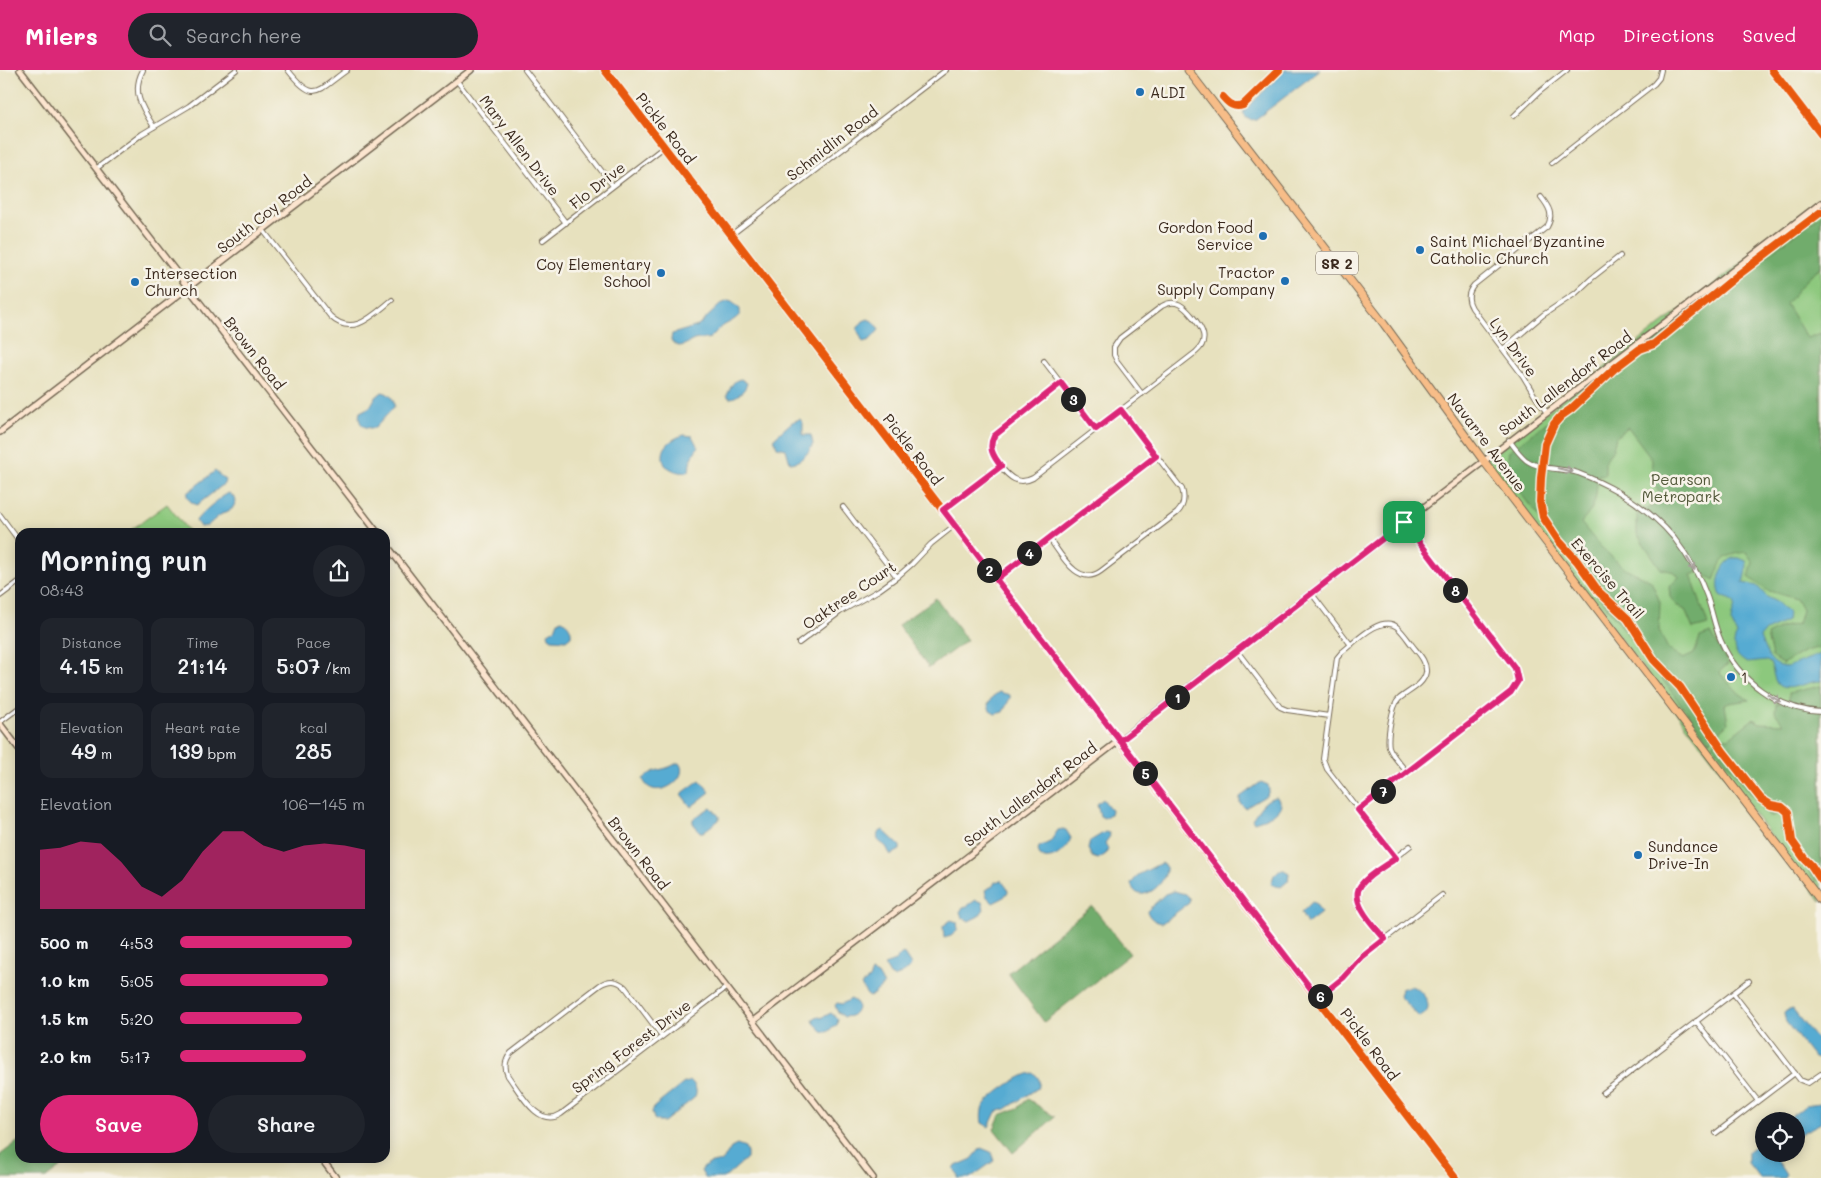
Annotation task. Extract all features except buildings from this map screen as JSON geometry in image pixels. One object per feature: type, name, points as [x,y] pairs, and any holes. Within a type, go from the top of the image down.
[{"type":"highway","name":"Navarre Avenue","points":[[1188,70],[1384,324],[1483,460],[1821,901]]},
{"type":"street","name":"Brown Road","points":[[20,70],[374,528]]},
{"type":"street","points":[[143,70],[136,88],[140,104],[154,127]]},
{"type":"street","points":[[97,168],[133,140],[189,106],[236,70]]},
{"type":"street","points":[[288,70],[302,87],[309,90],[322,89],[348,70]]},
{"type":"street","name":"South Coy Road","points":[[0,432],[471,70]]},
{"type":"street","points":[[525,70],[614,186]]},
{"type":"street","name":"Pickle Road","points":[[604,70],[1455,1178]]},
{"type":"street","name":"Schmidlin Road","points":[[731,235],[946,70]]},
{"type":"street","points":[[1514,116],[1538,93],[1567,70]]},
{"type":"street","points":[[1552,163],[1654,84],[1659,78],[1661,70]]},
{"type":"street","points":[[1772,70],[1821,134]]},
{"type":"street","name":"Mary Allen Drive","points":[[457,81],[566,223]]},
{"type":"street","name":"Flo Drive","points":[[543,240],[664,147]]},
{"type":"street","name":"Lyn Drive","points":[[1541,197],[1550,211],[1551,221],[1547,227],[1475,284],[1469,292],[1468,299],[1470,306],[1525,378],[1547,413]]},
{"type":"street","name":"South Lallendorf Road","points":[[753,1021],[1821,202]]},
{"type":"street","points":[[263,230],[330,316],[336,321],[346,325],[359,324],[392,300]]},
{"type":"street","points":[[1503,349],[1543,315],[1576,294],[1592,278],[1620,256]]},
{"type":"street","points":[[1061,383],[994,436],[991,452],[1011,478],[1018,481],[1026,481],[1121,410],[1142,394],[1201,348],[1204,340],[1203,333],[1183,305],[1176,302],[1162,306],[1116,342],[1114,349],[1115,358],[1142,394]]},
{"type":"street","points":[[1044,361],[1096,429]]},
{"type":"street","points":[[1049,538],[1076,572],[1086,576],[1094,575],[1177,513],[1183,506],[1184,498],[1181,488],[1121,410]]},
{"type":"street","points":[[1509,440],[1528,462],[1575,472],[1599,482],[1629,498],[1652,516],[1673,538],[1693,568],[1706,595],[1721,642],[1736,667],[1754,685],[1774,698],[1794,707],[1821,712]]},
{"type":"street","points":[[996,579],[1156,456]]},
{"type":"street","points":[[943,510],[1001,466]]},
{"type":"street","points":[[843,507],[897,577]]},
{"type":"street","points":[[0,515],[15,535]]},
{"type":"street","points":[[1358,810],[1511,692],[1518,681],[1515,668],[1404,522]]},
{"type":"street","name":"Oaktree Court","points":[[800,643],[840,612],[897,577],[931,544],[955,525]]},
{"type":"street","name":"Brown Road","points":[[390,549],[873,1178]]},
{"type":"street","points":[[0,596],[15,585]]},
{"type":"street","points":[[1312,594],[1351,645]]},
{"type":"street","points":[[1396,858],[1324,763],[1323,756],[1336,661],[1340,654],[1378,625],[1389,624],[1400,630],[1424,662],[1426,672],[1423,680],[1397,701],[1393,710],[1389,746],[1392,753],[1407,772]]},
{"type":"street","points":[[1237,651],[1280,707],[1287,710],[1329,716]]},
{"type":"street","points":[[15,711],[0,723],[15,743]]},
{"type":"street","points":[[1385,939],[1359,905],[1357,899],[1358,892],[1362,884],[1410,846]]},
{"type":"street","points":[[1318,998],[1343,978],[1362,957],[1442,895]]},
{"type":"street","name":"Spring Forest Drive","points":[[662,1036],[625,987],[618,982],[609,981],[600,985],[513,1051],[508,1056],[506,1070],[508,1076],[536,1113],[547,1118],[554,1118],[727,987]]},
{"type":"street","points":[[1603,1093],[1749,981]]},
{"type":"street","points":[[1733,993],[1800,1080],[1806,1083],[1812,1082],[1821,1074]]},
{"type":"street","points":[[1696,1021],[1758,1101]]},
{"type":"street","points":[[1716,1133],[1795,1073]]},
{"type":"street","points":[[325,1163],[336,1178]]},
{"type":"green space","name":"Pearson Metropark","points":[[1821,203],[1821,901],[1483,460]]},
{"type":"green space","name":"Pearson Metropark","points":[[1821,214],[1821,267],[1809,276],[1786,304],[1807,338],[1821,333],[1821,647],[1805,651],[1782,664],[1772,657],[1767,635],[1782,627],[1798,624],[1802,610],[1796,599],[1766,590],[1749,577],[1753,562],[1746,552],[1727,557],[1721,563],[1714,581],[1701,571],[1691,575],[1708,625],[1693,629],[1685,610],[1676,605],[1670,597],[1669,587],[1679,577],[1675,572],[1661,569],[1637,534],[1637,514],[1655,505],[1659,492],[1651,481],[1652,459],[1628,427],[1616,437],[1613,449],[1605,461],[1605,475],[1598,475],[1593,506],[1581,523],[1600,546],[1623,567],[1651,581],[1660,602],[1659,630],[1668,649],[1683,659],[1694,654],[1700,637],[1711,633],[1728,664],[1719,672],[1736,691],[1749,700],[1725,705],[1728,724],[1709,741],[1506,474],[1509,451]]},
{"type":"green space","points":[[167,504],[186,528],[134,528]]},
{"type":"green space","points":[[936,598],[967,640],[929,668],[898,625]]},
{"type":"green space","points":[[1821,686],[1821,879],[1816,881],[1780,830],[1783,819],[1780,813],[1769,817],[1712,743],[1720,737],[1729,738],[1753,719],[1760,723],[1784,724],[1775,713],[1776,704],[1789,702],[1789,693]]},
{"type":"green space","points":[[1092,906],[1130,954],[1044,1022],[1008,973]]},
{"type":"green space","points":[[1028,1099],[1055,1117],[1013,1153],[994,1129],[1000,1115],[1018,1108]]},
{"type":"green space","points":[[15,1144],[15,1163],[66,1163],[46,1178],[0,1178],[0,1155]]},
{"type":"water","points":[[1285,70],[1320,70],[1256,119],[1250,120],[1247,118],[1243,113],[1246,109]]},
{"type":"water","points":[[728,301],[740,309],[740,314],[710,338],[696,339],[679,346],[671,340],[672,334],[698,326],[721,304]]},
{"type":"water","points":[[868,319],[874,322],[879,330],[870,340],[863,342],[857,329],[863,321]]},
{"type":"water","points":[[741,379],[747,383],[745,388],[738,396],[729,398],[727,395],[732,385]]},
{"type":"water","points":[[382,392],[391,397],[394,407],[375,428],[364,426],[359,419],[360,412],[370,407],[375,398]]},
{"type":"water","points":[[800,419],[803,423],[803,435],[811,435],[813,444],[804,457],[794,463],[790,463],[786,449],[777,447],[774,438],[792,422]]},
{"type":"water","points":[[684,435],[692,436],[698,447],[691,458],[689,471],[679,472],[665,465],[663,454],[670,442]]},
{"type":"water","points":[[215,471],[225,480],[224,484],[197,505],[191,502],[187,497],[187,493]]},
{"type":"water","points":[[229,493],[235,498],[236,502],[232,509],[220,515],[207,526],[200,527],[196,521],[198,518]]},
{"type":"water","points":[[1734,558],[1746,561],[1747,566],[1743,583],[1757,586],[1767,597],[1778,603],[1788,613],[1787,621],[1765,631],[1760,637],[1769,657],[1776,664],[1787,667],[1821,654],[1821,681],[1784,688],[1776,682],[1770,663],[1767,661],[1747,663],[1737,655],[1734,644],[1737,635],[1731,622],[1735,605],[1732,600],[1722,597],[1719,587],[1722,569]]},
{"type":"water","points":[[562,620],[569,626],[571,636],[566,640],[552,639],[548,633],[555,629],[558,621]]},
{"type":"water","points":[[999,692],[1010,695],[1010,698],[1003,712],[995,714],[990,711],[988,705],[992,697]]},
{"type":"water","points":[[679,763],[682,769],[680,776],[676,782],[669,786],[662,789],[654,789],[648,786],[643,779],[653,772]]},
{"type":"water","points":[[700,780],[710,792],[691,807],[681,794]]},
{"type":"water","points":[[1261,782],[1268,785],[1267,795],[1245,808],[1240,803],[1240,797]]},
{"type":"water","points":[[1277,797],[1281,805],[1279,808],[1266,818],[1254,822],[1252,819],[1262,805],[1269,799]]},
{"type":"water","points":[[1103,799],[1111,810],[1110,814],[1104,818],[1100,816],[1097,804]]},
{"type":"water","points":[[711,807],[719,816],[719,820],[703,832],[700,832],[693,823],[693,819]]},
{"type":"water","points":[[883,830],[900,846],[900,850],[891,855],[885,846],[878,841],[878,833]]},
{"type":"water","points":[[1058,830],[1066,830],[1071,838],[1063,851],[1054,857],[1045,858],[1040,856],[1039,847],[1050,842]]},
{"type":"water","points":[[1105,832],[1109,833],[1110,836],[1105,843],[1108,849],[1106,854],[1098,859],[1092,857],[1088,849],[1090,841]]},
{"type":"water","points":[[1161,863],[1166,867],[1165,874],[1158,886],[1146,894],[1140,894],[1135,891],[1131,884],[1138,875]]},
{"type":"water","points":[[1279,870],[1289,873],[1288,881],[1281,887],[1271,884],[1274,875]]},
{"type":"water","points":[[1001,880],[1008,892],[1003,898],[993,903],[987,897],[985,890]]},
{"type":"water","points":[[1174,891],[1185,894],[1190,899],[1189,903],[1162,923],[1149,916],[1147,911],[1165,894]]},
{"type":"water","points":[[976,900],[982,902],[984,909],[979,916],[969,921],[962,917],[960,912],[963,907]]},
{"type":"water","points":[[1312,902],[1316,904],[1321,913],[1307,924],[1301,913]]},
{"type":"water","points":[[951,920],[957,922],[958,930],[951,936],[944,938],[943,926]]},
{"type":"water","points":[[903,953],[911,965],[910,968],[895,978],[890,975],[884,965],[895,961]]},
{"type":"water","points":[[872,972],[878,975],[884,985],[870,997],[861,985],[869,979]]},
{"type":"water","points":[[1410,986],[1420,991],[1427,1000],[1427,1010],[1425,1014],[1419,1017],[1399,996],[1401,989]]},
{"type":"water","points":[[851,999],[857,1003],[858,1009],[851,1016],[844,1017],[837,1011],[835,1005],[837,1003],[842,1004]]},
{"type":"water","points":[[1792,1009],[1821,1045],[1821,1060],[1814,1058],[1786,1022],[1785,1011]]},
{"type":"water","points":[[831,1013],[838,1019],[837,1025],[827,1032],[822,1031],[814,1023],[813,1019],[818,1016],[821,1018]]},
{"type":"water","points":[[1032,1073],[1039,1079],[1038,1088],[1006,1109],[996,1112],[989,1127],[982,1123],[982,1111],[986,1103],[1013,1082]]},
{"type":"water","points":[[691,1081],[696,1089],[694,1098],[664,1122],[654,1119],[652,1112],[654,1107],[684,1083]]},
{"type":"water","points":[[1819,1103],[1821,1105],[1821,1123],[1805,1131],[1805,1112],[1797,1112],[1806,1105]]},
{"type":"water","points":[[737,1145],[745,1148],[747,1158],[727,1176],[722,1178],[705,1178],[701,1171],[703,1168],[711,1163],[723,1161],[731,1148]]},
{"type":"water","points":[[1755,1146],[1755,1162],[1778,1162],[1786,1175],[1784,1178],[1760,1178],[1748,1163],[1748,1151]]},
{"type":"water","points":[[981,1148],[991,1152],[994,1161],[970,1178],[958,1178],[958,1174],[954,1170],[956,1166],[972,1159]]},
{"type":"cycle path","points":[[605,70],[1455,1178]]},
{"type":"cycle path","points":[[1223,97],[1232,105],[1243,105],[1279,70]]},
{"type":"cycle path","points":[[1772,70],[1821,134]]},
{"type":"cycle path","name":"Exercise Trail","points":[[1821,212],[1738,275],[1654,344],[1640,349],[1615,368],[1561,416],[1554,424],[1545,444],[1540,502],[1543,517],[1559,541],[1577,561],[1599,592],[1628,619],[1654,660],[1680,687],[1723,751],[1761,799],[1771,805],[1782,807],[1788,812],[1792,841],[1821,880]]},
{"type":"place","name":"ALDI","points":[[1140,92]]},
{"type":"place","name":"Gordon Food Service","points":[[1263,236]]},
{"type":"place","name":"Saint Michael Byzantine Catholic Church","points":[[1420,250]]},
{"type":"place","name":"Coy Elementary School","points":[[661,273]]},
{"type":"place","name":"Tractor Supply Company","points":[[1285,281]]},
{"type":"place","name":"Intersection Church","points":[[135,282]]},
{"type":"place","name":"1","points":[[1731,677]]},
{"type":"place","name":"Sundance Drive-In","points":[[1638,855]]},
{"type":"route","points":[[1404,522],[1120,741],[943,510],[1001,466],[991,452],[991,442],[994,436],[1061,383],[1096,429],[1121,410],[1156,456],[996,579],[1120,741],[1318,998],[1343,978],[1362,957],[1385,939],[1359,905],[1357,894],[1362,884],[1396,858],[1358,810],[1511,692],[1518,683],[1515,668],[1404,522]]}]
